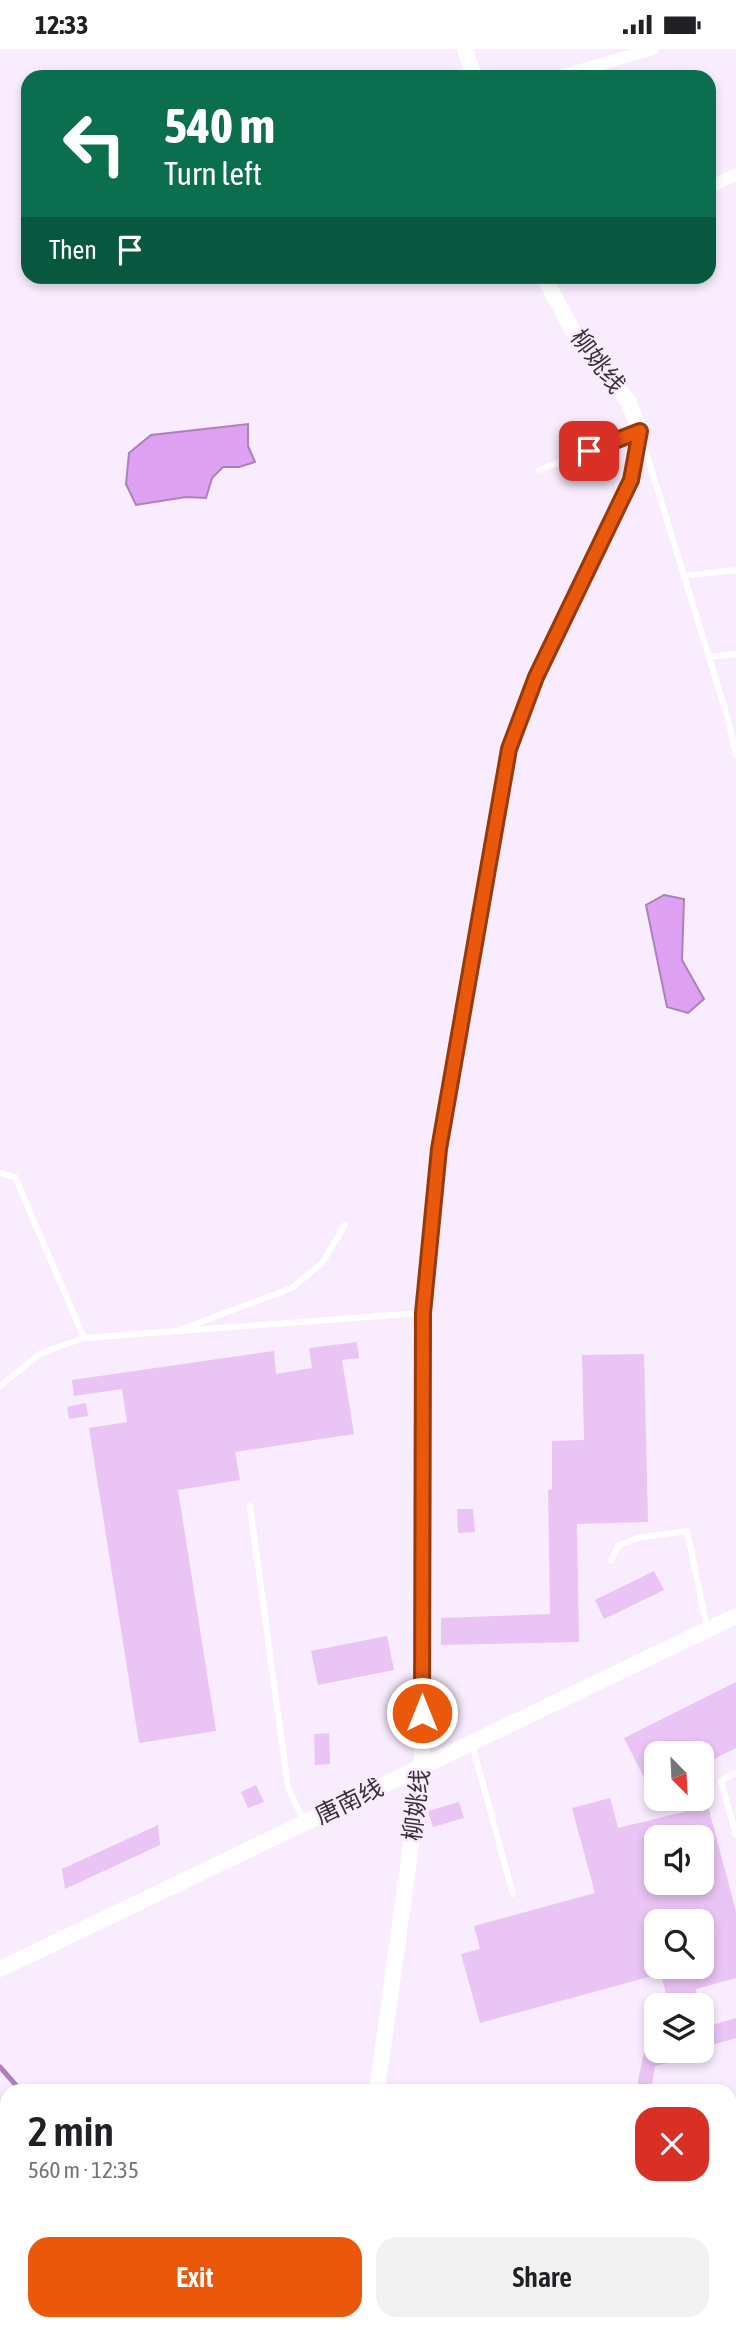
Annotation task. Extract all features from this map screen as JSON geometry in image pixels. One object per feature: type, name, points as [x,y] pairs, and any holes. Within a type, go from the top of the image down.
[{"type":"street","points":[[465,49],[472,70]]},
{"type":"street","points":[[581,70],[653,49]]},
{"type":"street","points":[[716,184],[736,174]]},
{"type":"street","name":"柳姚线","points":[[378,2084],[422,1766],[423,1313],[439,1149],[509,749],[536,677],[631,480],[640,431],[628,401],[573,331],[551,284]]},
{"type":"street","name":"唐南线","points":[[0,1969],[736,1616]]},
{"type":"lane","points":[[539,470],[640,431],[736,755]]},
{"type":"lane","points":[[684,576],[736,570]]},
{"type":"lane","points":[[709,657],[736,654]]},
{"type":"lane","points":[[0,1174],[15,1177],[83,1339]]},
{"type":"lane","points":[[174,1332],[292,1288],[321,1263],[345,1226]]},
{"type":"lane","points":[[0,1386],[41,1353],[83,1339],[423,1313]]},
{"type":"lane","points":[[250,1506],[288,1788],[304,1823]]},
{"type":"lane","points":[[611,1561],[618,1546],[637,1538],[687,1531],[708,1629]]},
{"type":"lane","points":[[472,1742],[513,1893]]},
{"type":"lane","points":[[736,1773],[721,1781],[736,1835]]},
{"type":"shaded area","points":[[248,424],[248,446],[255,462],[239,467],[223,467],[212,478],[206,498],[186,497],[136,505],[126,484],[129,453],[151,435]]},
{"type":"shaded area","points":[[664,895],[684,899],[682,960],[704,999],[688,1013],[667,1007],[646,905]]},
{"type":"building","points":[[357,1342],[359,1358],[342,1360],[354,1434],[235,1452],[240,1480],[178,1490],[216,1731],[139,1743],[89,1428],[127,1422],[122,1389],[74,1396],[72,1380],[274,1351],[276,1374],[312,1368],[309,1348]]},
{"type":"building","points":[[644,1354],[648,1522],[577,1524],[579,1642],[441,1645],[441,1618],[550,1614],[548,1490],[552,1489],[552,1441],[584,1440],[582,1355]]},
{"type":"building","points":[[86,1403],[88,1416],[69,1419],[67,1407]]},
{"type":"building","points":[[457,1509],[473,1509],[475,1532],[458,1533]]},
{"type":"building","points":[[654,1571],[664,1590],[604,1619],[595,1600]]},
{"type":"building","points":[[387,1636],[394,1670],[318,1685],[311,1651]]},
{"type":"building","points":[[736,1682],[736,1748],[714,1759],[714,1741],[644,1741],[644,1778],[624,1738]]},
{"type":"building","points":[[329,1733],[330,1764],[315,1765],[314,1734]]},
{"type":"building","points":[[256,1785],[264,1802],[248,1808],[241,1792]]},
{"type":"building","points":[[610,1798],[618,1828],[688,1811],[709,1811],[713,1825],[644,1825],[644,1895],[714,1895],[714,1829],[736,1912],[736,1978],[696,1989],[697,1993],[666,1993],[662,1979],[714,1979],[714,1909],[644,1909],[644,1978],[480,2023],[461,1954],[480,1949],[474,1926],[595,1893],[572,1808]]},
{"type":"building","points":[[459,1802],[464,1818],[433,1827],[428,1811]]},
{"type":"building","points":[[158,1825],[160,1845],[65,1889],[62,1869]]},
{"type":"building","points":[[736,2018],[736,2038],[714,2044],[714,2024]]},
{"type":"building","points":[[644,2052],[644,2063],[668,2063],[655,2066],[652,2084],[637,2084]]},
{"type":"waterway","points":[[0,2067],[15,2084]]},
{"type":"route","points":[[422,1713],[423,1313],[439,1149],[509,749],[536,677],[631,480],[640,431],[589,451]]}]
